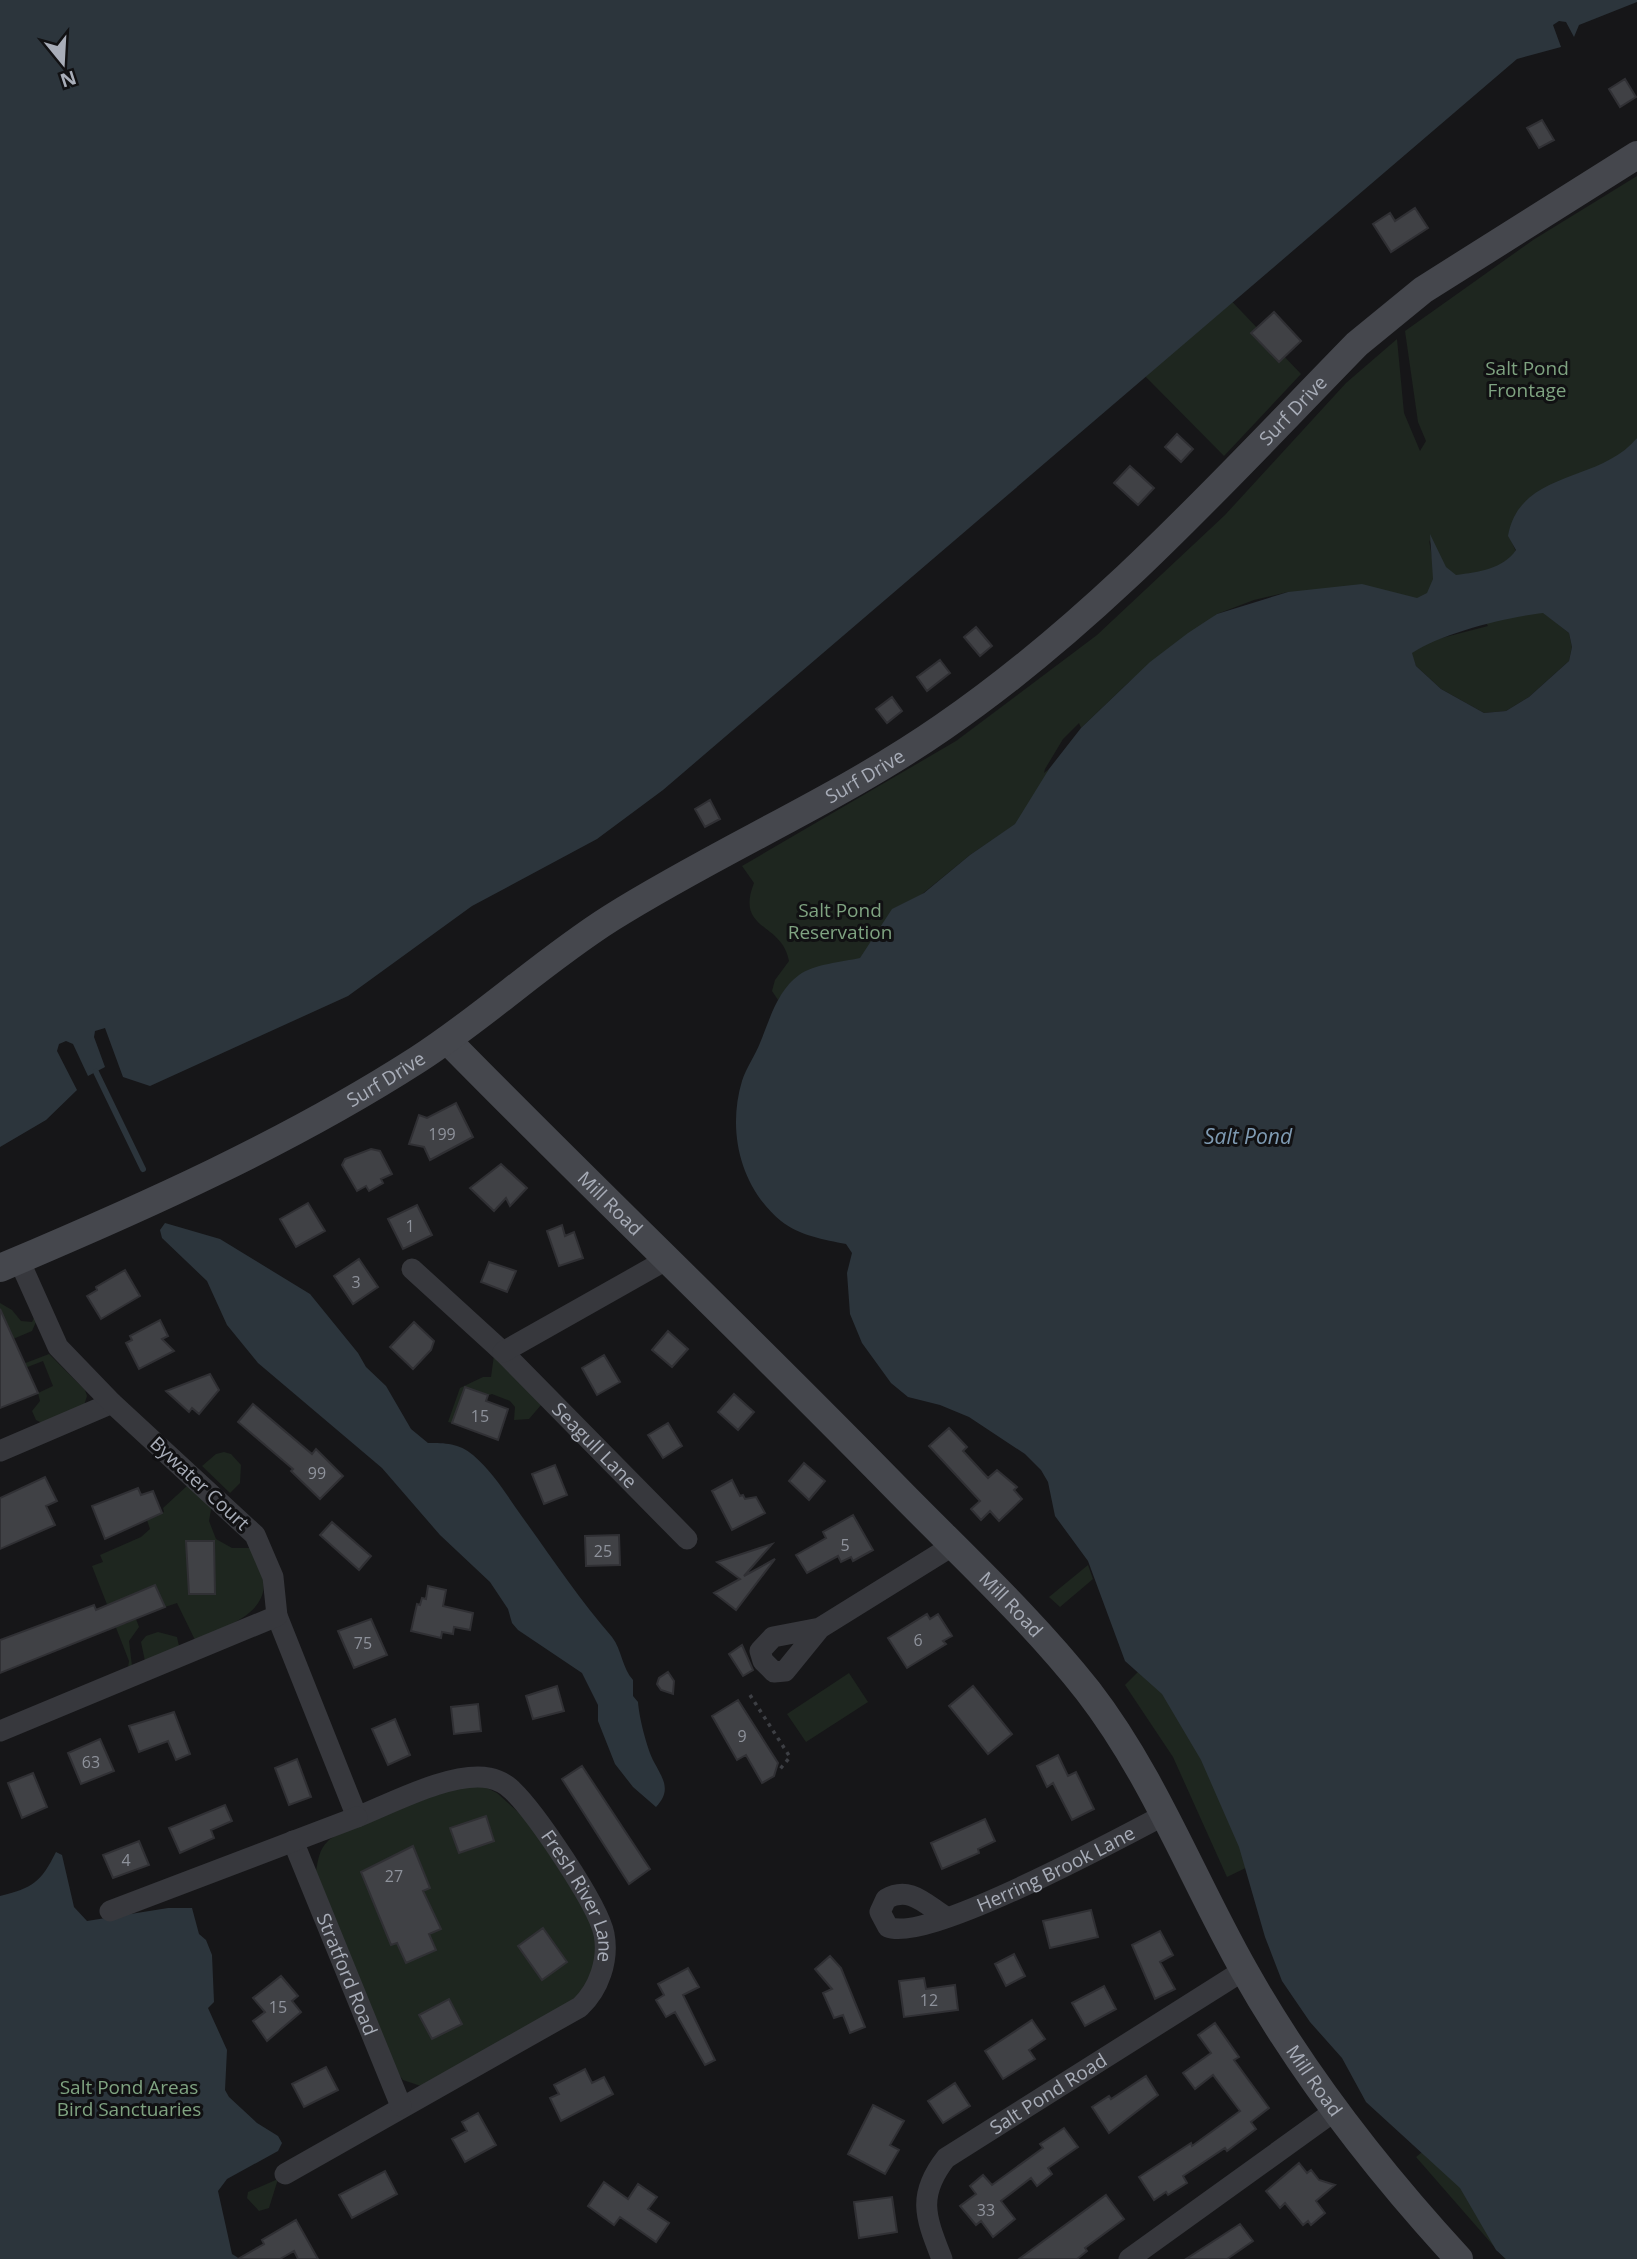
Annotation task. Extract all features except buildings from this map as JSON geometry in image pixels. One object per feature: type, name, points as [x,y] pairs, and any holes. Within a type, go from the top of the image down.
[{"type":"main road","name":"Surf Drive","points":[[9,1264],[228,1166],[339,1106],[447,1040],[526,976],[609,919],[900,755],[993,692],[1125,582],[1384,320],[1423,290],[1637,155]]},
{"type":"main road","name":"Mill Road","points":[[447,1040],[952,1546],[1087,1690],[1112,1722],[1164,1815],[1244,1970],[1280,2030],[1336,2110],[1399,2191],[1459,2259]]},
{"type":"street","points":[[503,1352],[666,1260]]},
{"type":"street","name":"Bywater Court","points":[[9,1264],[55,1341],[112,1403],[255,1535],[274,1577],[277,1616]]},
{"type":"street","name":"Seagull Lane","points":[[412,1269],[503,1352],[687,1539]]},
{"type":"street","points":[[0,1451],[112,1403]]},
{"type":"street","points":[[820,1628],[952,1546]]},
{"type":"street","points":[[0,1731],[277,1616],[356,1817]]},
{"type":"street","name":"Fresh River Lane","points":[[110,1911],[456,1779],[475,1777],[498,1780],[523,1802],[557,1851],[595,1910],[605,1937],[600,1978],[588,1999],[580,2007],[285,2174]]},
{"type":"street","name":"Herring Brook Lane","points":[[946,1917],[1031,1882],[1164,1815]]},
{"type":"street","name":"Stratford Road","points":[[293,1841],[401,2106]]},
{"type":"street","name":"Salt Pond Road","points":[[943,2259],[926,2214],[925,2202],[931,2179],[946,2158],[1244,1970]]},
{"type":"street","points":[[1129,2259],[1336,2110]]},
{"type":"path","points":[[750,1695],[790,1757],[780,1769]]},
{"type":"green space","points":[[1637,176],[1637,438],[1622,459],[1509,536],[1544,613],[1569,633],[1572,647],[1569,661],[1529,697],[1506,711],[1484,713],[1441,689],[1416,666],[1411,653],[1430,641],[1488,626],[1445,570],[1429,540],[1440,603],[1288,592],[1254,600],[1217,614],[1129,682],[1081,728],[1079,723],[1063,739],[1045,769],[1044,773],[1049,769],[1023,819],[970,855],[921,895],[862,966],[790,983],[778,1000],[772,991],[775,980],[789,961],[785,948],[750,910],[754,883],[742,866],[956,741],[1097,635],[1225,515],[1346,383],[1397,339],[1404,413],[1420,451],[1426,441],[1418,422],[1405,331],[1533,240]]},
{"type":"green space","points":[[1221,290],[1301,374],[1224,456],[1140,371]]},
{"type":"green space","points":[[0,1303],[12,1310],[21,1321],[32,1322],[34,1318],[36,1322],[32,1331],[13,1339],[0,1323]]},
{"type":"green space","points":[[49,1354],[85,1390],[87,1396],[84,1405],[42,1423],[36,1420],[32,1411],[40,1401],[38,1393],[53,1386],[43,1361],[25,1368],[23,1364]]},
{"type":"green space","points":[[494,1355],[541,1405],[529,1419],[514,1420],[515,1407],[510,1401],[492,1394],[487,1396],[466,1387],[452,1423],[448,1422],[460,1388],[483,1377],[491,1377]]},
{"type":"green space","points":[[216,1454],[231,1454],[241,1465],[240,1483],[230,1493],[202,1466]]},
{"type":"green space","points":[[188,1485],[212,1504],[209,1521],[216,1539],[232,1548],[252,1548],[263,1579],[263,1592],[259,1602],[241,1619],[195,1640],[177,1603],[165,1607],[155,1585],[115,1602],[125,1624],[136,1619],[139,1627],[129,1641],[132,1666],[128,1668],[129,1661],[92,1566],[103,1562],[100,1555],[141,1537],[150,1529],[147,1520],[164,1512],[163,1508]]},
{"type":"green space","points":[[1088,1565],[1093,1579],[1060,1607],[1049,1597]]},
{"type":"green space","points":[[158,1632],[177,1637],[179,1646],[145,1661],[141,1642],[146,1636]]},
{"type":"green space","points":[[1148,1662],[1260,1861],[1227,1877],[1173,1757],[1125,1685]]},
{"type":"green space","points":[[849,1673],[868,1702],[806,1742],[787,1714]]},
{"type":"green space","points":[[466,1786],[485,1787],[497,1793],[527,1820],[595,1925],[595,1967],[582,1996],[421,2086],[403,2080],[396,2071],[316,1871],[323,1848],[337,1835],[394,1811]]},
{"type":"green space","points":[[1443,2135],[1531,2259],[1505,2259],[1416,2157]]},
{"type":"green space","points":[[278,2179],[269,2208],[259,2211],[247,2198],[248,2192]]},
{"type":"water","points":[[0,0],[1637,2],[1579,25],[1574,37],[1566,22],[1559,21],[1553,25],[1561,47],[1517,59],[663,790],[597,839],[472,906],[348,996],[150,1086],[123,1077],[105,1028],[95,1031],[94,1037],[105,1067],[88,1076],[73,1044],[66,1041],[59,1044],[57,1051],[77,1090],[46,1120],[0,1147]]},
{"type":"water","name":"Salt Pond","points":[[1637,438],[1637,2259],[1506,2259],[1496,2250],[1460,2188],[1366,2102],[1342,2058],[1310,2022],[1282,1981],[1265,1937],[1239,1847],[1201,1760],[1162,1694],[1125,1661],[1088,1561],[1055,1516],[1048,1482],[1041,1470],[1025,1454],[969,1417],[940,1405],[908,1397],[891,1383],[862,1343],[850,1314],[847,1273],[852,1253],[846,1244],[795,1230],[767,1207],[756,1192],[740,1157],[736,1119],[744,1076],[775,1006],[791,982],[812,968],[860,958],[892,909],[924,893],[970,855],[1015,824],[1049,769],[1081,728],[1150,662],[1188,633],[1217,614],[1288,592],[1362,584],[1417,598],[1427,593],[1433,579],[1430,534],[1446,567],[1456,575],[1482,571],[1497,565],[1516,550],[1508,536],[1515,514],[1528,499],[1544,488],[1621,453]],"holes":[[[1543,613],[1569,633],[1572,647],[1569,661],[1529,697],[1506,711],[1484,713],[1441,689],[1416,666],[1412,653],[1440,639],[1475,627]]]},
{"type":"water","points":[[165,1223],[220,1239],[310,1294],[358,1353],[366,1367],[386,1386],[411,1429],[428,1443],[462,1448],[488,1470],[615,1642],[633,1680],[633,1696],[638,1702],[646,1741],[664,1784],[664,1795],[656,1807],[633,1787],[615,1764],[598,1721],[598,1705],[582,1673],[518,1630],[490,1582],[440,1535],[382,1468],[258,1363],[227,1325],[207,1281],[162,1238],[160,1230]]},
{"type":"water","name":"Salt Pond Areas Bird Sanctuaries","points":[[56,1852],[62,1855],[74,1907],[87,1921],[168,1908],[192,1908],[199,1934],[206,1940],[212,1955],[214,2002],[208,2008],[227,2050],[225,2090],[257,2123],[278,2136],[282,2143],[278,2151],[227,2179],[218,2191],[232,2254],[240,2259],[0,2259],[0,1896],[21,1890],[35,1882],[46,1870]]},
{"type":"waterway","points":[[96,1072],[143,1169]]},
{"type":"park label","name":"Salt Pond Frontage","points":[[1527,379]]},
{"type":"park label","name":"Salt Pond Reservation","points":[[840,921]]}]
